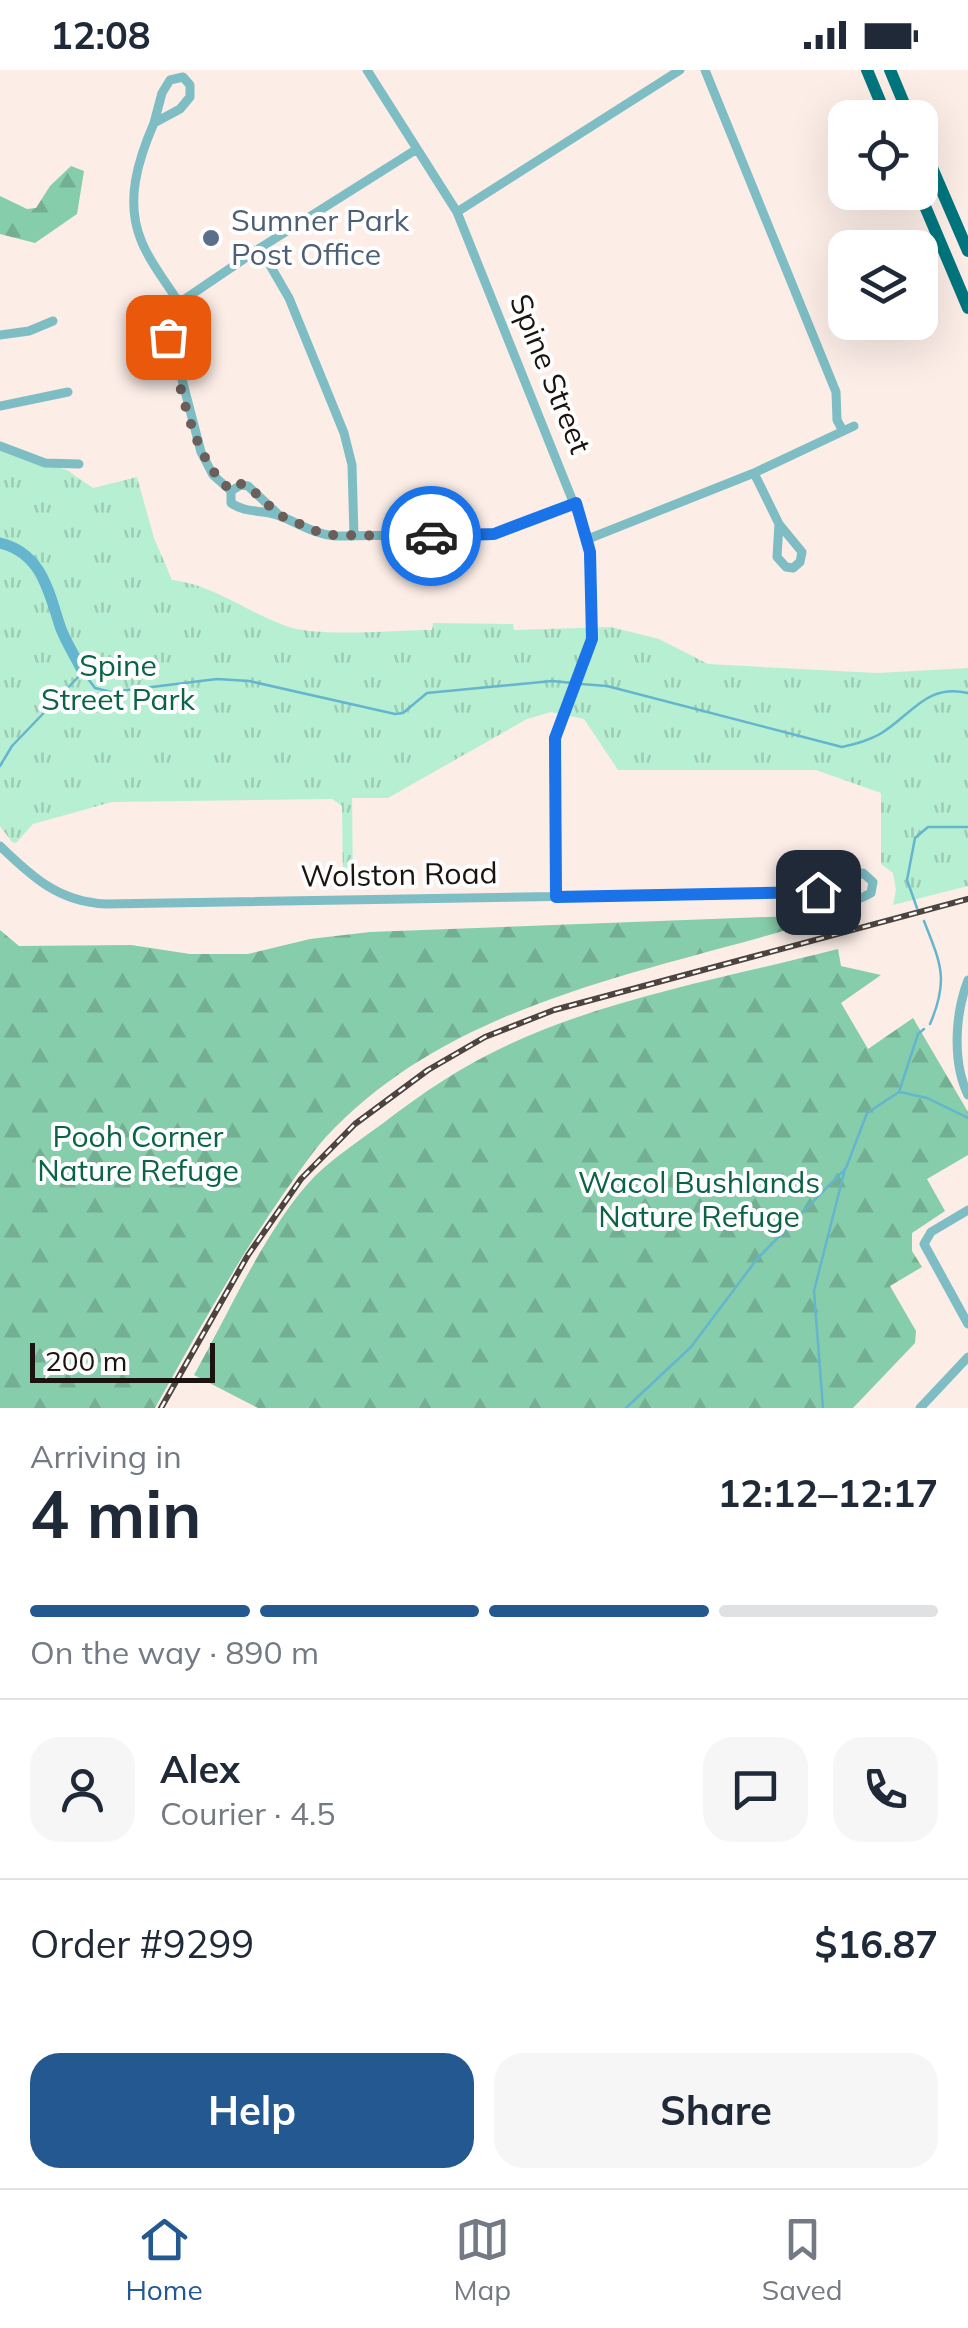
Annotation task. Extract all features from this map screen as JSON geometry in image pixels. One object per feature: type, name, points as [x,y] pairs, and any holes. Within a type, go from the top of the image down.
[{"type":"highway","points":[[867,70],[880,100]]},
{"type":"highway","points":[[890,70],[902,100]]},
{"type":"highway","points":[[938,182],[968,251]]},
{"type":"highway","points":[[927,210],[968,308]]},
{"type":"street","name":"Spine Street","points":[[367,70],[457,212],[588,539],[592,639],[555,738],[556,897]]},
{"type":"street","points":[[457,212],[680,70]]},
{"type":"street","points":[[705,70],[836,392],[837,420],[843,431]]},
{"type":"street","points":[[154,123],[180,109],[190,97],[190,85],[183,77],[170,80],[162,93],[140,156],[133,196],[140,240],[179,303]]},
{"type":"street","points":[[417,149],[179,303],[168,326],[171,348],[205,464],[231,490],[232,503],[237,508],[279,515],[325,535],[494,534],[576,503]]},
{"type":"street","points":[[260,248],[289,298],[344,433],[352,465],[354,536]]},
{"type":"street","points":[[0,336],[36,329],[52,321]]},
{"type":"street","points":[[0,406],[68,392]]},
{"type":"street","points":[[588,539],[754,473],[854,426]]},
{"type":"street","points":[[0,446],[51,464],[78,464]]},
{"type":"street","points":[[754,473],[778,524]]},
{"type":"street","points":[[231,490],[241,484],[248,486],[279,515]]},
{"type":"street","name":"Wolston Road","points":[[0,846],[52,891],[91,904],[818,892],[861,898],[871,893],[873,882],[864,874],[856,874],[818,892]]},
{"type":"street","points":[[968,980],[958,1044],[960,1079],[968,1094]]},
{"type":"street","points":[[968,1210],[930,1232],[924,1244],[968,1324]]},
{"type":"street","points":[[920,1408],[968,1357]]},
{"type":"green space","points":[[71,166],[84,171],[77,214],[35,243],[0,234],[0,196],[27,209],[36,208],[50,186]]},
{"type":"green space","name":"Spine Street Park","points":[[0,449],[67,470],[93,488],[137,477],[154,538],[172,580],[202,587],[300,630],[432,630],[433,623],[513,624],[514,630],[611,627],[659,639],[708,664],[877,673],[968,668],[968,886],[893,905],[893,873],[881,864],[881,793],[816,770],[618,770],[584,719],[551,712],[527,719],[388,798],[352,798],[353,887],[343,888],[342,806],[332,799],[112,802],[33,824],[16,843],[12,842],[0,826]]},
{"type":"green space","name":"Pooh Corner Nature Refuge","points":[[792,916],[797,927],[608,980],[485,1026],[427,1056],[374,1093],[325,1138],[284,1193],[233,1272],[155,1408],[0,1408],[0,930],[19,946],[131,945],[190,954],[248,954],[310,939],[370,932]]},
{"type":"green space","name":"Wacol Bushlands Nature Refuge","points":[[838,949],[841,966],[881,975],[841,1003],[868,1049],[913,1018],[968,1112],[968,1155],[927,1179],[945,1211],[912,1233],[912,1251],[922,1267],[890,1286],[916,1331],[915,1343],[853,1408],[258,1408],[194,1375],[265,1244],[298,1195],[332,1161],[428,1091],[493,1052],[589,1013]]},
{"type":"waterway","points":[[0,543],[14,548],[35,565],[48,589],[63,635],[83,672]]},
{"type":"waterway","points":[[0,766],[12,746],[83,672],[95,688],[111,692],[217,679],[249,681],[395,714],[403,713],[427,693],[552,681],[573,683]]},
{"type":"waterway","points":[[581,684],[607,686],[842,747],[880,734],[930,697],[953,691],[968,693]]},
{"type":"waterway","points":[[917,908],[907,880],[915,838],[928,827],[968,827]]},
{"type":"waterway","points":[[924,921],[935,949],[941,983],[930,1024]]},
{"type":"waterway","points":[[626,1408],[691,1347],[757,1259],[846,1168],[867,1113],[899,1092],[918,1034],[924,1029]]},
{"type":"waterway","points":[[900,1092],[927,1098],[968,1118]]},
{"type":"waterway","points":[[823,1408],[814,1291],[845,1169]]},
{"type":"railway","points":[[161,1408],[248,1255],[301,1179],[355,1124],[428,1070],[485,1037],[554,1010],[968,899]]},
{"type":"way so far","points":[[168,337],[205,464],[221,483],[231,490],[241,484],[248,486],[279,515],[325,535],[431,536]]},
{"type":"place","name":"Sumner Park Post Office","points":[[211,238]]},
{"type":"route","points":[[431,536],[494,534],[576,503],[583,520],[590,552],[592,639],[555,738],[556,897],[818,892]]}]
